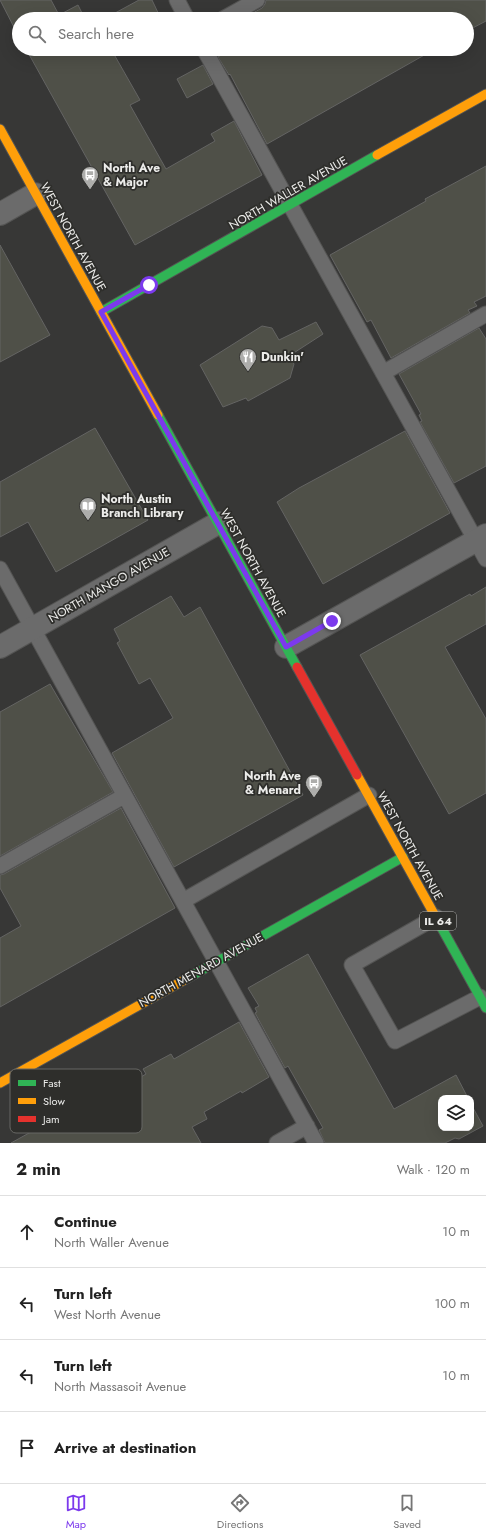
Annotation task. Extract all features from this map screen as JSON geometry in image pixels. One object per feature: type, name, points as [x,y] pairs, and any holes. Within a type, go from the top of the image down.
[{"type":"main road","name":"NORTH WALLER AVENUE","points":[[101,312],[486,94]]},
{"type":"main road","name":"WEST NORTH AVENUE","points":[[0,129],[436,917],[482,992]]},
{"type":"main road","name":"NORTH MENARD AVENUE","points":[[25,1069],[403,857]]},
{"type":"main road","name":"NORTH MENARD AVENUE","points":[[0,1083],[10,1077]]},
{"type":"street","points":[[0,214],[36,194]]},
{"type":"street","name":"NORTH MANGO AVENUE","points":[[0,647],[218,523]]},
{"type":"street","points":[[286,647],[483,545]]},
{"type":"lane","points":[[177,0],[183,12]]},
{"type":"lane","points":[[236,12],[257,0]]},
{"type":"lane","points":[[208,56],[383,372],[483,545]]},
{"type":"lane","points":[[383,372],[486,314]]},
{"type":"lane","points":[[0,569],[316,1143]]},
{"type":"lane","points":[[183,901],[369,795]]},
{"type":"lane","points":[[0,866],[124,796]]},
{"type":"lane","points":[[436,917],[352,965],[395,1041],[482,992]]},
{"type":"lane","points":[[277,1143],[307,1126]]},
{"type":"building","points":[[0,0],[51,0],[57,12],[12,12],[12,23]]},
{"type":"building","points":[[139,0],[152,0],[158,12],[117,12]]},
{"type":"building","points":[[266,0],[486,0],[486,21],[474,27],[474,12],[255,12],[262,8]]},
{"type":"building","points":[[78,5],[82,12],[65,12]]},
{"type":"building","points":[[30,56],[115,56],[140,100],[130,105],[166,169],[215,141],[211,134],[234,121],[262,175],[135,245]]},
{"type":"building","points":[[423,56],[267,144],[230,74],[229,75],[218,57]]},
{"type":"building","points":[[203,65],[213,84],[187,98],[177,79]]},
{"type":"building","points":[[486,166],[486,296],[474,302],[477,306],[468,310],[470,313],[391,358],[371,320],[367,322],[330,255],[426,201],[425,199]]},
{"type":"building","points":[[0,245],[50,335],[0,362]]},
{"type":"building","name":"Dunkin'","points":[[316,322],[323,334],[289,356],[294,364],[290,378],[248,401],[246,398],[223,407],[200,365],[262,326],[272,328],[279,340]]},
{"type":"building","points":[[479,328],[486,339],[486,466],[454,483],[420,422],[422,421],[419,415],[421,414],[399,374]]},
{"type":"building","points":[[95,428],[148,520],[56,572],[28,522],[0,537],[0,482]]},
{"type":"building","points":[[405,431],[450,513],[323,584],[277,502],[299,488]]},
{"type":"building","points":[[486,587],[486,624],[445,647],[486,719],[486,793],[449,814],[360,655],[470,594],[471,596]]},
{"type":"building","points":[[171,596],[184,617],[200,607],[303,795],[174,867],[112,753],[173,718],[150,678],[139,684],[117,643],[120,641],[114,629]]},
{"type":"building","points":[[50,684],[113,792],[0,856],[0,712]]},
{"type":"building","points":[[121,808],[175,908],[0,1007],[0,938],[21,926],[0,888],[0,875]]},
{"type":"building","points":[[308,954],[394,1109],[456,1075],[466,1095],[438,1095],[438,1131],[474,1131],[459,1139],[455,1138],[445,1143],[325,1143],[319,1130],[323,1128],[288,1066],[285,1068],[255,1013],[257,1012],[255,1008],[259,1006],[248,988]]},
{"type":"building","points":[[239,1022],[269,1077],[242,1093],[241,1091],[204,1112],[207,1119],[192,1127],[201,1143],[11,1143],[29,1133],[142,1133],[142,1076],[146,1074],[143,1069],[171,1054],[174,1059]]},
{"type":"building","points":[[474,1110],[483,1126],[474,1131]]},
{"type":"traffic: fast","points":[[101,312],[377,155]]},
{"type":"traffic: fast","points":[[158,415],[297,667]]},
{"type":"traffic: fast","points":[[186,979],[403,857]]},
{"type":"traffic: fast","points":[[439,923],[486,1008]]},
{"type":"traffic: slow","points":[[377,155],[486,94]]},
{"type":"traffic: slow","points":[[0,129],[158,415]]},
{"type":"traffic: slow","points":[[357,775],[439,923]]},
{"type":"traffic: slow","points":[[25,1069],[186,979]]},
{"type":"traffic: slow","points":[[0,1083],[10,1077]]},
{"type":"traffic: jam","points":[[297,667],[357,775]]},
{"type":"place","name":"North Ave & Major","points":[[90,190]]},
{"type":"place","name":"Dunkin'","points":[[248,372]]},
{"type":"place","name":"North Austin Branch Library","points":[[88,521]]},
{"type":"place","name":"North Ave & Menard","points":[[314,798]]},
{"type":"route","points":[[149,285],[101,312],[286,647],[332,621]]}]
